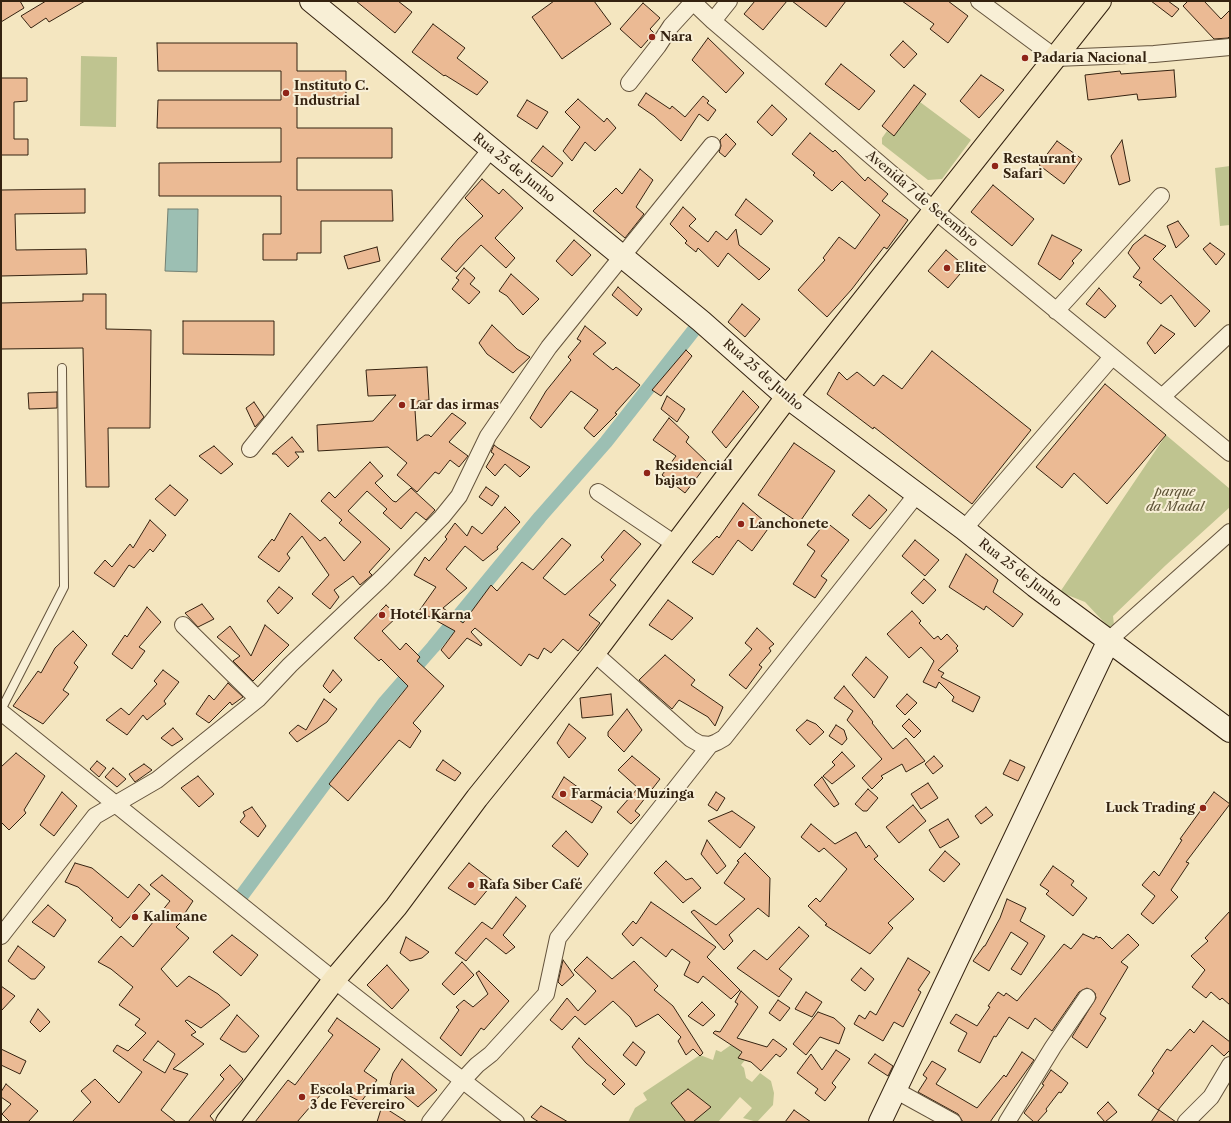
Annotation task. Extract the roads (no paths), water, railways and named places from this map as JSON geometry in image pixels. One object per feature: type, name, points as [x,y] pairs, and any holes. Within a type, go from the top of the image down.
[{"type":"main road","points":[[227,1122],[334,980],[396,907],[477,798],[594,653],[787,398],[1100,1]]},
{"type":"street","name":"Rua 25 de Junho","points":[[311,1],[701,321],[787,398],[964,529],[1035,586],[1230,731]]},
{"type":"street","points":[[713,21],[729,1]]},
{"type":"street","points":[[979,1],[1056,58],[1154,54],[1230,47]]},
{"type":"street","points":[[629,83],[658,46],[671,26],[693,2]]},
{"type":"street","name":"Avenida 7 de Setembro","points":[[693,2],[713,21],[934,210],[1230,453]]},
{"type":"street","points":[[1,936],[95,816],[157,780],[258,699],[290,665],[382,578],[442,517],[459,496],[488,436],[549,347],[712,144]]},
{"type":"street","points":[[250,449],[490,149]]},
{"type":"street","points":[[1056,311],[1161,196]]},
{"type":"street","points":[[1162,397],[1230,333]]},
{"type":"street","points":[[964,529],[1112,357]]},
{"type":"street","points":[[598,492],[675,544]]},
{"type":"street","points":[[430,1122],[462,1081],[477,1065],[491,1054],[546,994],[558,938],[710,745],[724,738],[917,494]]},
{"type":"street","points":[[880,1122],[1109,640],[1230,532]]},
{"type":"street","points":[[183,625],[258,699]]},
{"type":"street","points":[[594,653],[691,739],[700,744],[710,745]]},
{"type":"street","points":[[1,711],[334,980],[516,1122]]},
{"type":"street","points":[[1007,1122],[1053,1047],[1087,997]]},
{"type":"street","points":[[1186,1122],[1211,1097],[1230,1065]]},
{"type":"street","points":[[895,1090],[953,1122]]},
{"type":"lane","points":[[1,711],[64,587],[62,368]]},
{"type":"water","points":[[168,209],[198,209],[197,272],[165,271]]},
{"type":"waterway","points":[[237,902],[385,702],[433,647],[540,517],[606,442],[701,321]]},
{"type":"place","name":"Nara","points":[[652,37]]},
{"type":"place","name":"Padaria Nacional","points":[[1025,58]]},
{"type":"place","name":"Instituto C. Industrial","points":[[286,93]]},
{"type":"place","name":"Restaurant Safari","points":[[995,166]]},
{"type":"place","name":"Elite","points":[[947,268]]},
{"type":"place","name":"Lar das irmas","points":[[402,405]]},
{"type":"place","name":"Residencial bajato","points":[[647,473]]},
{"type":"place","name":"Lanchonete","points":[[741,524]]},
{"type":"place","name":"Hotel Karna","points":[[382,615]]},
{"type":"place","name":"Farmácia Muzinga","points":[[563,794]]},
{"type":"place","name":"Luck Trading","points":[[1203,808]]},
{"type":"place","name":"Rafa Siber Café","points":[[471,885]]},
{"type":"place","name":"Kalimane","points":[[135,917]]},
{"type":"place","name":"Escola Primaria 3 de Fevereiro","points":[[302,1097]]},
{"type":"park label","name":"parque da Madal","points":[[1175,500]]}]
